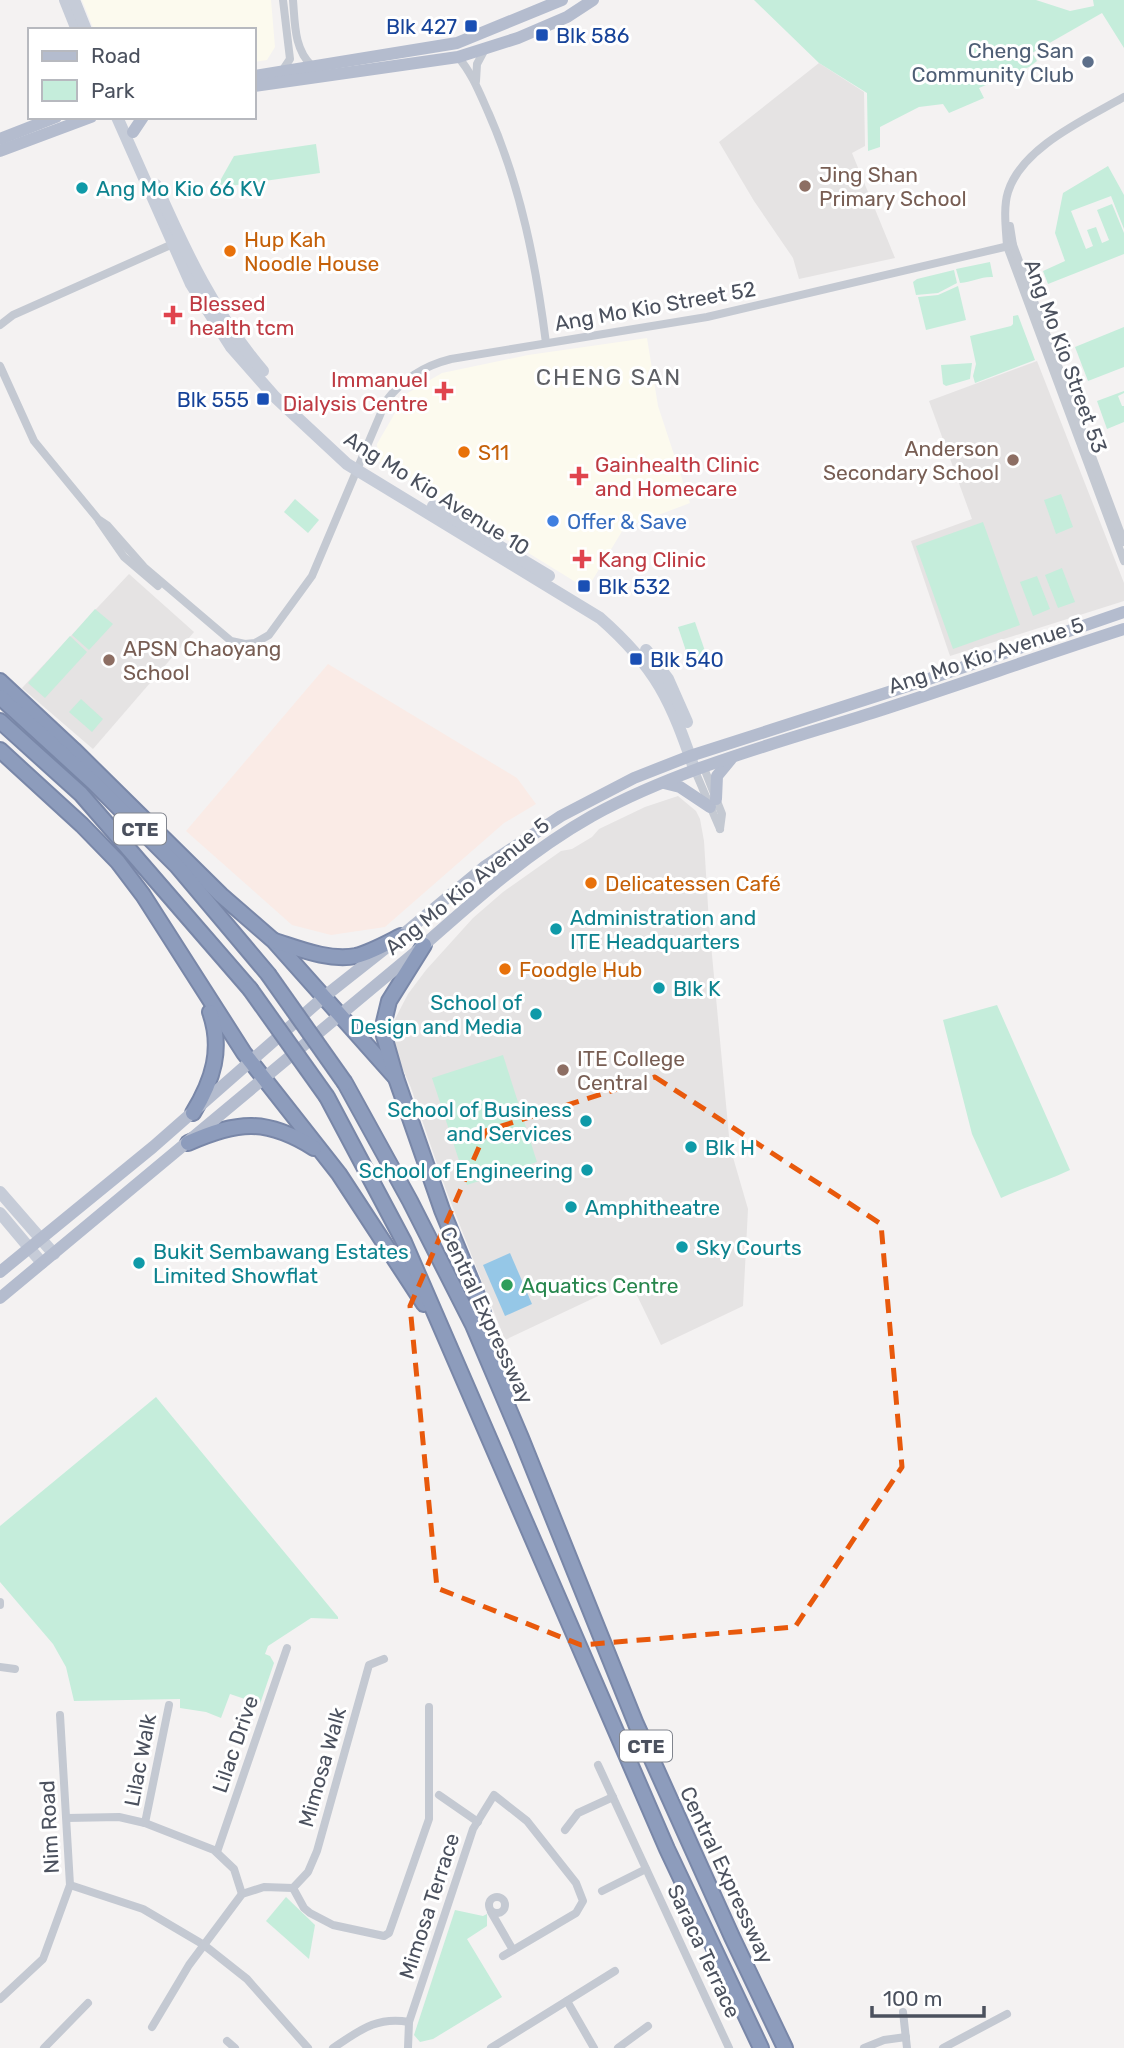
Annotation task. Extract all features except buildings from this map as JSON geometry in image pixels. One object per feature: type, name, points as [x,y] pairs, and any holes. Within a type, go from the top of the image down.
[{"type":"highway","points":[[0,681],[221,895],[274,941],[396,1078]]},
{"type":"highway","name":"Central Expressway","points":[[0,697],[93,782],[177,866],[268,974],[345,1083],[410,1201],[473,1325],[636,1724],[785,2048]]},
{"type":"highway","name":"Central Expressway","points":[[0,721],[81,794],[250,989],[327,1097],[404,1242],[667,1849],[761,2048]]},
{"type":"highway","points":[[0,750],[82,825],[118,862],[143,895],[251,1062],[360,1203],[440,1333],[449,1343]]},
{"type":"highway","points":[[274,941],[316,953],[343,957],[356,956],[401,936]]},
{"type":"highway","points":[[424,945],[389,1001],[383,1026],[396,1078],[442,1210],[477,1295],[499,1359],[521,1438]]},
{"type":"highway","points":[[193,1113],[206,1090],[217,1052],[217,1031],[201,988]]},
{"type":"highway","points":[[188,1143],[232,1126],[263,1125],[296,1136],[323,1153]]},
{"type":"main road","points":[[65,0],[75,28]]},
{"type":"main road","points":[[74,0],[85,28]]},
{"type":"main road","points":[[256,76],[457,43],[562,0]]},
{"type":"main road","points":[[256,86],[458,57],[567,17],[593,0]]},
{"type":"main road","points":[[0,139],[50,119]]},
{"type":"main road","points":[[0,152],[87,119]]},
{"type":"main road","name":"Ang Mo Kio Avenue 10","points":[[118,119],[177,242],[219,313],[281,392],[359,467],[525,561],[605,611],[631,634],[668,679],[700,769]]},
{"type":"main road","name":"Ang Mo Kio Avenue 10","points":[[127,119],[177,242]]},
{"type":"main road","points":[[133,132],[142,119]]},
{"type":"main road","name":"Ang Mo Kio Avenue 5","points":[[0,1272],[193,1113],[325,996],[484,867],[561,816],[634,778],[694,755],[1124,612]]},
{"type":"main road","name":"Ang Mo Kio Avenue 5","points":[[0,1298],[531,854],[594,815],[700,769],[1124,629]]},
{"type":"main road","points":[[920,682],[917,689],[919,694],[925,696]]},
{"type":"main road","points":[[663,783],[680,786],[713,803],[717,776],[732,758]]},
{"type":"main road","points":[[0,1192],[54,1254]]},
{"type":"main road","points":[[0,1213],[42,1263]]},
{"type":"main road","points":[[25,1222],[55,1228]]},
{"type":"main road","points":[[16,1259],[28,1275]]},
{"type":"street","points":[[282,71],[290,59],[283,0]]},
{"type":"street","points":[[293,0],[299,49],[312,66]]},
{"type":"street","points":[[476,84],[477,64],[485,49]]},
{"type":"street","points":[[458,57],[476,84],[514,175],[539,291],[543,344]]},
{"type":"street","name":"Ang Mo Kio Street 53","points":[[1124,97],[1060,135],[1027,159],[1009,188],[1006,199],[1010,245],[1124,561]]},
{"type":"street","points":[[0,325],[13,316],[177,242]]},
{"type":"street","name":"Ang Mo Kio Street 53","points":[[1010,245],[1124,542]]},
{"type":"street","name":"Ang Mo Kio Street 52","points":[[0,366],[34,440],[98,519],[124,557],[203,623],[212,626],[231,641],[255,643],[272,631],[312,576],[386,401],[419,371],[451,359],[720,315],[1010,245]]},
{"type":"street","points":[[700,769],[713,803]]},
{"type":"street","name":"Lilac Drive","points":[[217,1852],[287,1648]]},
{"type":"street","name":"Mimosa Walk","points":[[293,1888],[308,1872],[317,1851],[369,1665],[384,1659]]},
{"type":"street","points":[[0,1667],[15,1670]]},
{"type":"street","name":"Lilac Walk","points":[[145,1823],[169,1705]]},
{"type":"street","points":[[152,2027],[204,1945],[242,1894],[264,1886],[293,1888],[304,1908],[332,1925],[384,1936],[389,1933],[429,1819],[429,1707]]},
{"type":"street","name":"Nim Road","points":[[0,1999],[43,1959],[70,1885],[60,1715]]},
{"type":"street","name":"Saraca Terrace","points":[[598,1765],[729,2048]]},
{"type":"street","name":"Mimosa Terrace","points":[[408,2048],[409,2022],[473,1829],[478,1822],[439,1795]]},
{"type":"street","points":[[478,1822],[494,1795],[527,1821],[583,1895],[582,1907],[576,1913],[503,1956]]},
{"type":"street","points":[[565,1830],[578,1813],[613,1797]]},
{"type":"street","points":[[67,1818],[113,1815],[145,1823],[217,1852],[234,1869],[242,1894]]},
{"type":"street","name":"Saraca Terrace","points":[[602,1891],[646,1870]]},
{"type":"street","points":[[70,1885],[143,1909],[204,1945],[247,1979],[308,2048]]},
{"type":"street","points":[[491,1912],[513,1950]]},
{"type":"street","points":[[491,2048],[615,1971]]},
{"type":"street","points":[[567,2001],[594,2048]]},
{"type":"street","points":[[44,2048],[88,2003]]},
{"type":"street","points":[[903,2012],[907,2048]]},
{"type":"street","points":[[943,2048],[1007,2014]]},
{"type":"street","points":[[333,2048],[383,2020],[409,2022]]},
{"type":"street","points":[[618,2048],[648,2026]]},
{"type":"street","points":[[864,2048],[884,2040],[906,2037]]},
{"type":"street","points":[[227,2041],[235,2048]]},
{"type":"highlighted area","points":[[655,1077],[881,1224],[902,1467],[795,1627],[581,1645],[437,1588],[410,1306],[486,1131]]},
{"type":"shaded area","points":[[82,0],[271,0],[275,47],[267,60],[256,62],[256,28],[93,28]]},
{"type":"shaded area","name":"Jing Shan Primary School","points":[[819,63],[864,92],[865,146],[852,153],[895,258],[799,279],[793,258],[754,201],[719,142]]},
{"type":"shaded area","points":[[647,338],[658,406],[690,503],[624,528],[587,589],[378,461],[377,444],[406,394],[442,373],[528,355]]},
{"type":"shaded area","name":"Anderson Secondary School","points":[[1037,361],[1124,583],[1124,601],[950,656],[911,541],[972,519],[929,401]]},
{"type":"shaded area","name":"APSN Chaoyang School","points":[[129,574],[194,632],[93,749],[22,688]]},
{"type":"shaded area","points":[[328,664],[517,778],[536,804],[504,823],[385,927],[331,935],[292,925],[186,831]]},
{"type":"shaded area","name":"ITE College Central","points":[[678,796],[696,811],[704,841],[730,1147],[748,1209],[743,1306],[661,1345],[630,1281],[505,1340],[395,1051],[392,1030],[394,1021],[408,994],[426,970],[473,918],[503,892],[561,851],[572,849],[592,837],[599,829],[645,807]]},
{"type":"green space","points":[[754,0],[1036,0],[1070,11],[1094,6],[1093,0],[1124,0],[1124,48],[1102,13],[1032,53],[1037,61],[1029,67],[979,88],[984,98],[949,113],[943,104],[919,107],[880,127],[880,147],[868,151],[867,93],[819,63]]},
{"type":"green space","points":[[316,144],[320,173],[216,188],[234,156]]},
{"type":"green space","points":[[1108,166],[1124,195],[1124,229],[1111,196],[1071,211],[1086,249],[1093,246],[1087,230],[1096,227],[1102,243],[1109,240],[1097,210],[1112,204],[1124,233],[1124,254],[1048,284],[1043,271],[1065,261],[1055,233],[1063,193]]},
{"type":"green space","points":[[990,262],[993,277],[960,283],[956,269]]},
{"type":"green space","points":[[954,270],[957,283],[938,293],[916,295],[913,282],[917,279]]},
{"type":"green space","points":[[958,286],[966,320],[926,330],[918,297],[938,295]]},
{"type":"green space","points":[[1018,315],[1035,360],[975,383],[973,376],[976,364],[970,336],[1011,326],[1013,316]]},
{"type":"green space","points":[[1124,327],[1124,367],[1088,381],[1075,347]]},
{"type":"green space","points":[[972,363],[970,379],[946,386],[943,384],[941,365]]},
{"type":"green space","points":[[1124,391],[1118,396],[1124,406],[1124,422],[1107,429],[1097,401]]},
{"type":"green space","points":[[1061,494],[1073,527],[1056,534],[1044,500]]},
{"type":"green space","points":[[295,499],[319,520],[308,533],[284,512]]},
{"type":"green space","points":[[983,522],[1020,625],[953,649],[916,546]]},
{"type":"green space","points":[[1062,568],[1075,602],[1058,608],[1045,575]]},
{"type":"green space","points":[[1037,576],[1050,609],[1033,616],[1020,582]]},
{"type":"green space","points":[[95,609],[113,624],[89,650],[72,635]]},
{"type":"green space","points":[[695,622],[706,654],[689,660],[678,627]]},
{"type":"green space","points":[[70,636],[87,652],[45,698],[28,683]]},
{"type":"green space","points":[[81,699],[103,719],[92,732],[69,712]]},
{"type":"green space","points":[[997,1005],[1070,1170],[1001,1198],[972,1134],[943,1020]]},
{"type":"green space","points":[[503,1055],[537,1162],[467,1185],[432,1078]]},
{"type":"green space","points":[[156,1397],[338,1617],[311,1618],[268,1646],[265,1654],[270,1656],[274,1663],[260,1704],[230,1694],[221,1718],[206,1712],[180,1708],[180,1699],[74,1701],[66,1667],[53,1644],[0,1582],[0,1526]]},
{"type":"green space","points":[[286,1897],[315,1925],[309,1959],[266,1921]]},
{"type":"green space","points":[[455,1910],[483,1916],[487,1914],[487,1926],[467,1939],[502,1997],[433,2039],[420,2042],[414,2035]]},
{"type":"water","name":"Aquatics Centre","points":[[510,1253],[532,1304],[505,1316],[483,1265]]},
{"type":"place","name":"Blk 427","points":[[471,26]]},
{"type":"place","name":"Blk 586","points":[[542,35]]},
{"type":"place","name":"Cheng San Community Club","points":[[1088,62]]},
{"type":"place","name":"Jing Shan Primary School","points":[[805,186]]},
{"type":"place","name":"Ang Mo Kio 66 KV","points":[[82,188]]},
{"type":"place","name":"Hup Kah Noodle House","points":[[230,251]]},
{"type":"place","name":"Blessed health tcm","points":[[173,315]]},
{"type":"place","name":"Immanuel Dialysis Centre","points":[[444,391]]},
{"type":"place","name":"Blk 555","points":[[263,399]]},
{"type":"place","name":"S11","points":[[464,452]]},
{"type":"place","name":"Anderson Secondary School","points":[[1013,460]]},
{"type":"place","name":"Gainhealth Clinic and Homecare","points":[[579,476]]},
{"type":"place","name":"Offer & Save","points":[[553,521]]},
{"type":"place","name":"Kang Clinic","points":[[582,559]]},
{"type":"place","name":"Blk 532","points":[[584,586]]},
{"type":"place","name":"Blk 540","points":[[636,659]]},
{"type":"place","name":"APSN Chaoyang School","points":[[109,660]]},
{"type":"place","name":"Delicatessen Café","points":[[591,883]]},
{"type":"place","name":"Administration and ITE Headquarters","points":[[556,929]]},
{"type":"place","name":"Foodgle Hub","points":[[505,969]]},
{"type":"place","name":"Blk K","points":[[659,988]]},
{"type":"place","name":"School of Design and Media","points":[[536,1014]]},
{"type":"place","name":"ITE College Central","points":[[563,1070]]},
{"type":"place","name":"School of Business and Services","points":[[586,1121]]},
{"type":"place","name":"Blk H","points":[[691,1147]]},
{"type":"place","name":"School of Engineering","points":[[587,1170]]},
{"type":"place","name":"Amphitheatre","points":[[571,1207]]},
{"type":"place","name":"Sky Courts","points":[[682,1247]]},
{"type":"place","name":"Bukit Sembawang Estates Limited Showflat","points":[[139,1263]]},
{"type":"place","name":"Aquatics Centre","points":[[507,1285]]},
{"type":"district","name":"CHENG SAN","points":[[609,377]]}]
